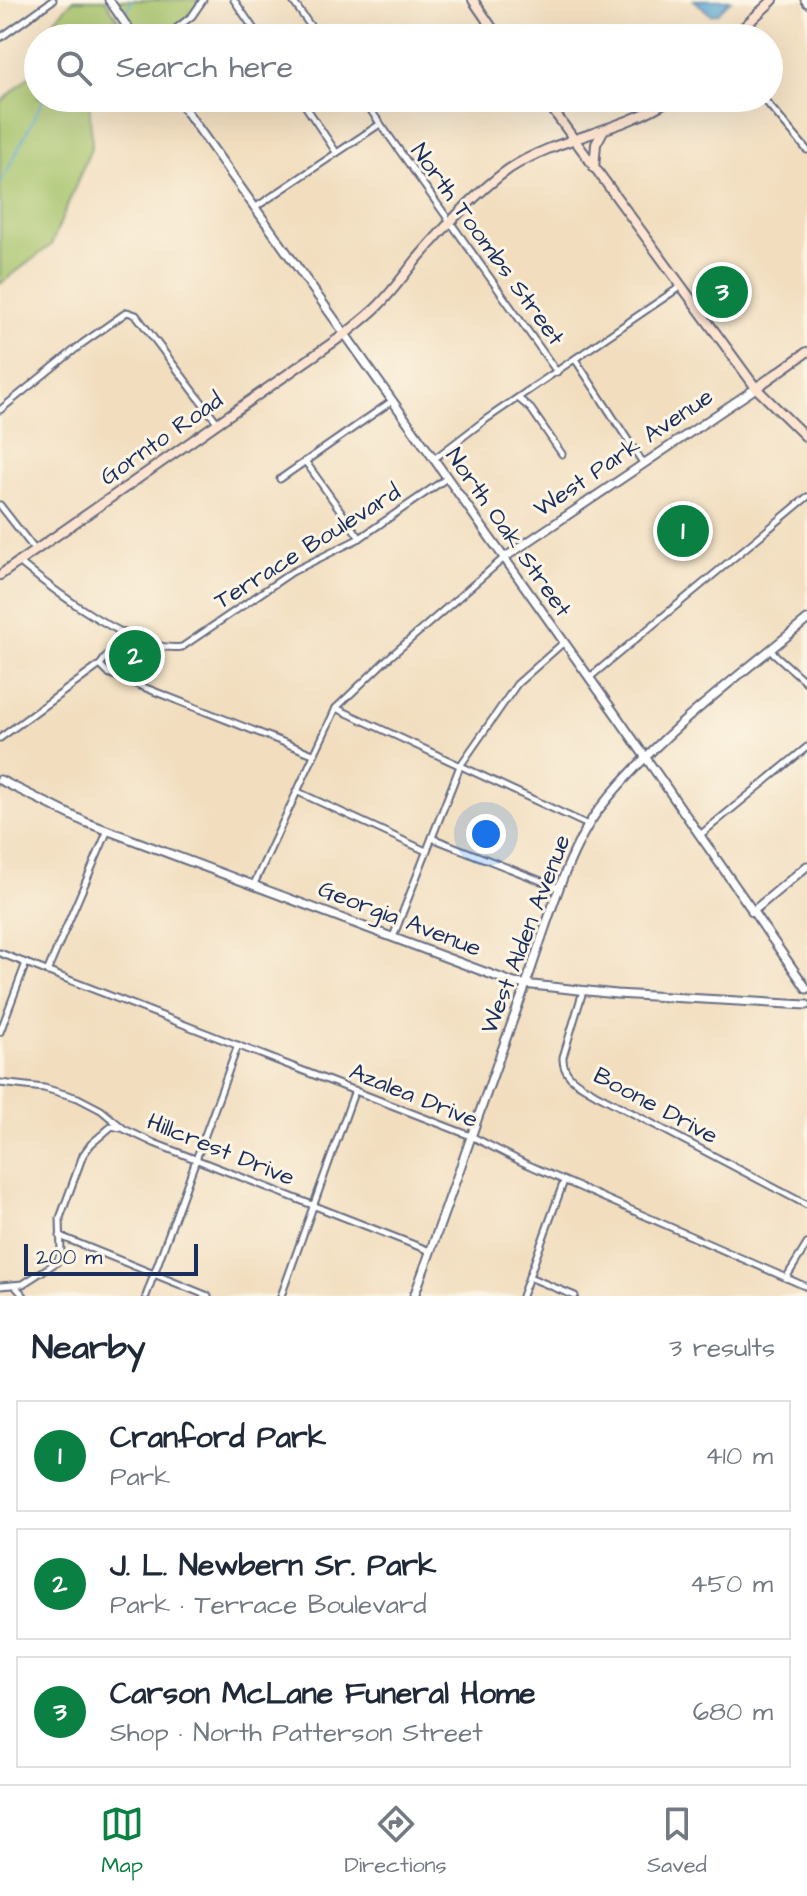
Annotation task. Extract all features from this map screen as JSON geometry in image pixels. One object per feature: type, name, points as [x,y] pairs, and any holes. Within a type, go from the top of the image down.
[{"type":"main road","points":[[473,0],[489,24]]},
{"type":"main road","points":[[747,24],[773,0]]},
{"type":"main road","points":[[554,112],[756,388],[807,438]]},
{"type":"main road","name":"Gornto Road","points":[[0,575],[345,334],[378,307],[450,225],[512,167],[648,112]]},
{"type":"main road","points":[[594,168],[594,154],[604,131]]},
{"type":"main road","points":[[756,388],[807,352]]},
{"type":"street","points":[[0,38],[53,0]]},
{"type":"street","points":[[109,0],[125,24]]},
{"type":"street","points":[[182,24],[203,0]]},
{"type":"street","points":[[234,0],[250,24]]},
{"type":"street","points":[[292,0],[309,24]]},
{"type":"street","name":"North Oak Street","points":[[187,112],[646,757],[807,989]]},
{"type":"street","points":[[309,112],[336,152]]},
{"type":"street","name":"North Toombs Street","points":[[372,112],[557,372]]},
{"type":"street","points":[[775,112],[807,150]]},
{"type":"street","points":[[256,207],[380,124]]},
{"type":"street","points":[[434,459],[680,287]]},
{"type":"street","points":[[0,410],[127,312],[136,315],[218,423]]},
{"type":"street","name":"North Toombs Street","points":[[575,359],[643,463]]},
{"type":"street","name":"West Park Avenue","points":[[254,884],[336,708],[504,558],[756,388]]},
{"type":"street","points":[[518,398],[531,409],[562,454]]},
{"type":"street","points":[[280,479],[392,401]]},
{"type":"street","points":[[305,461],[360,538]]},
{"type":"street","name":"Terrace Boulevard","points":[[18,562],[47,585],[124,633],[167,649],[182,647],[292,572],[360,538],[447,478]]},
{"type":"street","points":[[589,678],[807,497]]},
{"type":"street","points":[[0,505],[35,550]]},
{"type":"street","name":"West Alden Avenue","points":[[414,1296],[560,889],[588,825],[646,757],[807,620]]},
{"type":"street","points":[[0,738],[100,665],[124,633]]},
{"type":"street","points":[[393,937],[460,766],[517,684],[563,643]]},
{"type":"street","points":[[770,650],[807,683]]},
{"type":"street","points":[[100,665],[115,676],[313,754]]},
{"type":"street","points":[[336,708],[588,825]]},
{"type":"street","points":[[699,836],[807,747]]},
{"type":"street","name":"Georgia Avenue","points":[[0,780],[57,810],[514,983],[778,1006],[807,1005]]},
{"type":"street","points":[[296,791],[426,851]]},
{"type":"street","points":[[47,972],[108,830]]},
{"type":"street","points":[[432,838],[560,889]]},
{"type":"street","points":[[752,912],[807,866]]},
{"type":"street","name":"Azalea Drive","points":[[0,953],[471,1136],[564,1181],[807,1287]]},
{"type":"street","points":[[0,1032],[26,963]]},
{"type":"street","name":"Boone Drive","points":[[583,991],[563,1057],[563,1067],[568,1076],[609,1101],[807,1205]]},
{"type":"street","points":[[146,1296],[238,1045]]},
{"type":"street","name":"Hillcrest Drive","points":[[0,1083],[44,1088],[78,1098],[101,1110],[124,1129],[430,1251]]},
{"type":"street","points":[[281,1296],[355,1090]]},
{"type":"street","points":[[2,1286],[16,1287],[57,1262],[61,1253],[60,1218],[86,1149],[112,1126],[124,1129]]},
{"type":"street","points":[[522,1296],[564,1181]]},
{"type":"street","points":[[60,1236],[208,1296]]},
{"type":"street","points":[[786,1278],[807,1244]]},
{"type":"street","points":[[529,1277],[575,1296]]},
{"type":"street","points":[[2,1286],[8,1296]]},
{"type":"street","points":[[16,1287],[24,1296]]},
{"type":"green space","points":[[73,0],[105,0],[121,24],[53,24]]},
{"type":"green space","points":[[117,0],[201,0],[179,24],[132,24]]},
{"type":"green space","points":[[24,81],[24,112],[90,112],[92,146],[51,245],[0,284],[0,103]]},
{"type":"green space","points":[[127,638],[161,650],[142,685],[109,672],[107,663]]},
{"type":"water","points":[[694,0],[731,0],[718,13],[711,15]]},
{"type":"waterway","points":[[126,13],[132,0]]},
{"type":"waterway","points":[[113,24],[118,20]]},
{"type":"waterway","points":[[0,185],[37,112]]},
{"type":"place","name":"Carson McLane Funeral Home","points":[[722,292]]},
{"type":"place","name":"Cranford Park","points":[[683,531]]},
{"type":"place","name":"J. L. Newbern Sr. Park","points":[[135,656]]}]
